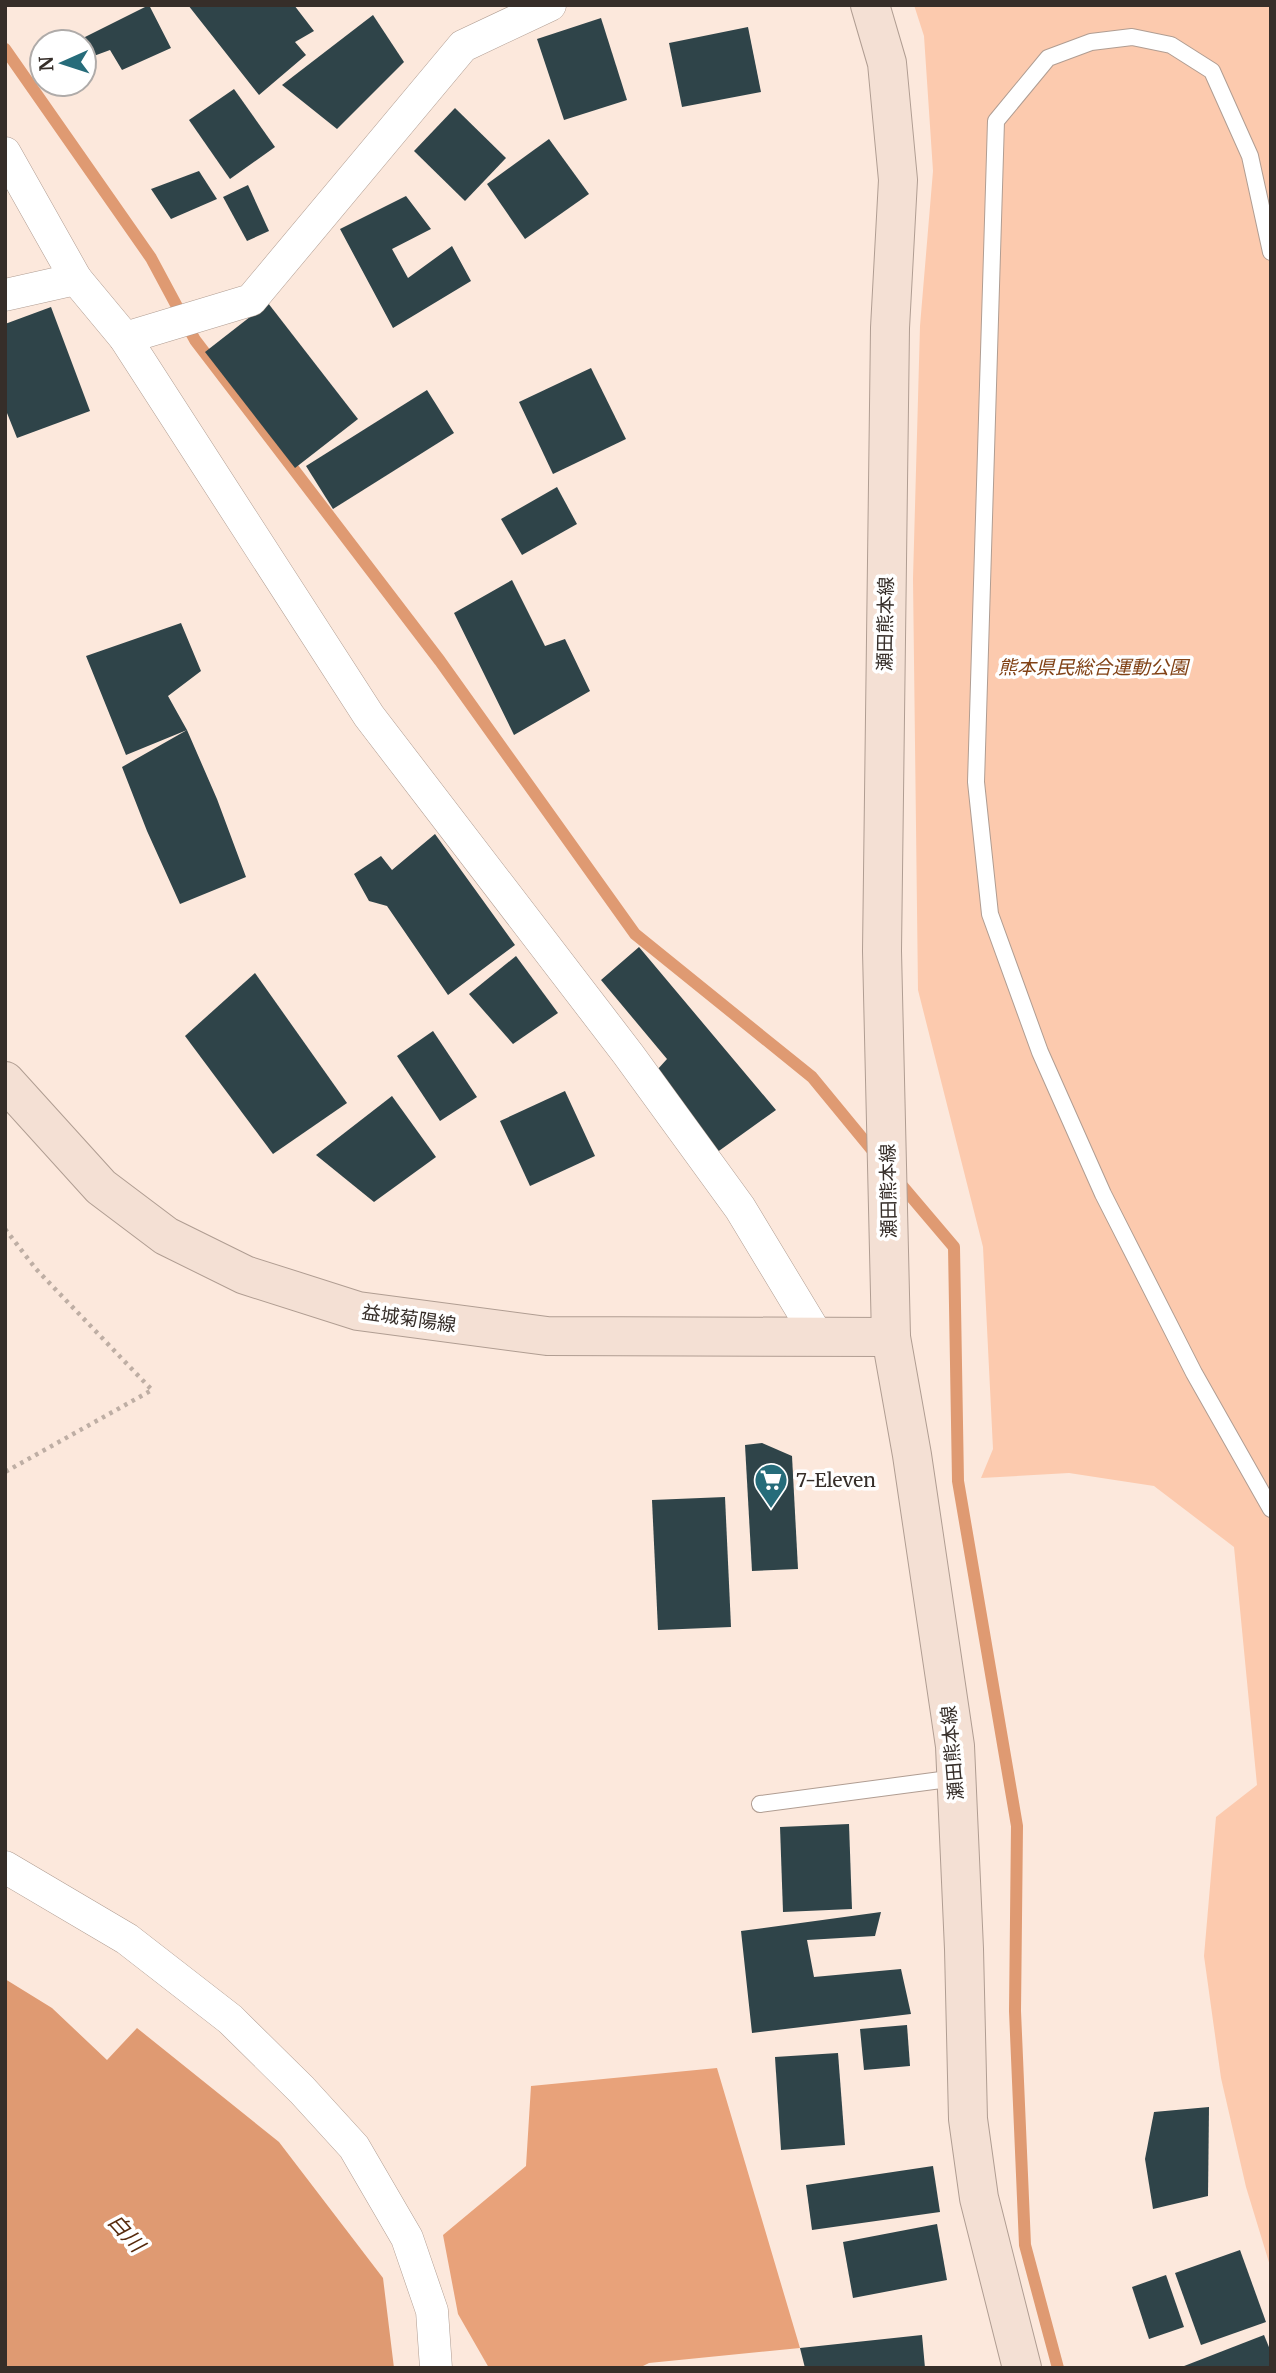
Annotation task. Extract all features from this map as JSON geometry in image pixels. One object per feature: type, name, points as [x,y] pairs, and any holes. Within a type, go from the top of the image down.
[{"type":"main road","name":"瀬田熊本線","points":[[870,5],[887,64],[898,180],[890,328],[882,951],[891,1337],[912,1455],[955,1746],[968,2119],[979,2198],[1022,2368]]},
{"type":"main road","name":"益城菊陽線","points":[[5,1081],[101,1187],[166,1236],[245,1275],[358,1311],[547,1336],[891,1337]]},
{"type":"street","points":[[125,338],[251,300],[463,46],[550,5]]},
{"type":"street","points":[[5,153],[76,279],[125,338],[369,716],[628,1054],[740,1208],[818,1337]]},
{"type":"street","points":[[5,295],[76,279]]},
{"type":"street","points":[[5,1867],[127,1939],[230,2019],[302,2090],[354,2147],[407,2238],[432,2311],[436,2368]]},
{"type":"lane","points":[[1271,252],[1250,156],[1212,71],[1171,45],[1132,37],[1091,42],[1048,58],[996,121],[976,782],[990,915],[1040,1052],[1103,1194],[1194,1373],[1271,1509]]},
{"type":"lane","points":[[760,1804],[956,1778]]},
{"type":"path","points":[[5,1229],[36,1269],[152,1390],[5,1472]]},
{"type":"green space","name":"熊本県民総合運動公園","points":[[914,5],[1271,5],[1271,2269],[1246,2187],[1221,2078],[1204,1956],[1216,1817],[1257,1785],[1234,1547],[1154,1486],[1069,1473],[981,1478],[993,1449],[983,1247],[918,990],[913,579],[920,326],[933,171],[924,36]]},
{"type":"shaded area","points":[[717,2068],[800,2348],[649,2363],[639,2368],[489,2368],[458,2314],[443,2235],[526,2166],[531,2086]]},
{"type":"water","name":"白川","points":[[5,1979],[52,2008],[107,2060],[137,2028],[279,2142],[383,2278],[394,2368],[5,2368]]},
{"type":"building","points":[[149,5],[171,48],[122,70],[110,50],[98,54],[98,30]]},
{"type":"building","points":[[188,5],[294,5],[314,31],[295,42],[306,55],[259,95]]},
{"type":"building","points":[[373,15],[404,62],[337,129],[282,85]]},
{"type":"building","points":[[601,18],[627,100],[564,120],[537,39]]},
{"type":"building","points":[[748,27],[761,92],[682,107],[669,43]]},
{"type":"building","points":[[234,89],[275,147],[230,179],[189,120]]},
{"type":"building","points":[[455,108],[506,158],[465,201],[414,151]]},
{"type":"building","points":[[549,139],[589,194],[525,239],[487,184]]},
{"type":"building","points":[[199,171],[217,199],[171,219],[151,189]]},
{"type":"building","points":[[248,185],[269,231],[247,241],[223,197]]},
{"type":"building","points":[[406,196],[431,229],[392,249],[408,278],[452,246],[471,281],[393,328],[340,229]]},
{"type":"building","points":[[268,303],[358,419],[295,468],[205,352]]},
{"type":"building","points":[[51,307],[90,411],[17,438],[5,408],[5,324]]},
{"type":"building","points":[[591,368],[626,439],[553,474],[519,402]]},
{"type":"building","points":[[427,390],[454,433],[333,509],[306,466]]},
{"type":"building","points":[[557,487],[577,524],[522,555],[501,519]]},
{"type":"building","points":[[512,580],[545,646],[565,639],[590,691],[514,735],[454,613]]},
{"type":"building","points":[[181,623],[201,671],[168,696],[187,730],[126,755],[86,656]]},
{"type":"building","points":[[187,730],[217,799],[246,877],[180,904],[122,767]]},
{"type":"building","points":[[435,834],[515,945],[448,995],[387,906],[369,901],[354,874],[381,856],[392,870]]},
{"type":"building","points":[[639,947],[776,1110],[716,1153],[657,1070],[667,1059],[601,980]]},
{"type":"building","points":[[516,956],[558,1013],[513,1044],[469,994]]},
{"type":"building","points":[[255,973],[347,1103],[273,1154],[185,1036]]},
{"type":"building","points":[[433,1031],[477,1097],[440,1121],[397,1056]]},
{"type":"building","points":[[565,1091],[595,1156],[530,1186],[500,1121]]},
{"type":"building","points":[[392,1096],[436,1157],[374,1202],[316,1155]]},
{"type":"building","points":[[762,1443],[792,1456],[798,1569],[752,1571],[745,1445]]},
{"type":"building","points":[[725,1497],[731,1627],[658,1630],[652,1500]]},
{"type":"building","points":[[849,1824],[852,1909],[783,1912],[780,1827]]},
{"type":"building","points":[[881,1912],[875,1936],[807,1940],[814,1977],[901,1969],[911,2014],[752,2033],[741,1931]]},
{"type":"building","points":[[907,2025],[910,2066],[864,2070],[860,2029]]},
{"type":"building","points":[[838,2053],[845,2145],[781,2150],[775,2057]]},
{"type":"building","points":[[1209,2107],[1208,2196],[1153,2209],[1145,2159],[1154,2112]]},
{"type":"building","points":[[933,2166],[940,2212],[812,2230],[806,2185]]},
{"type":"building","points":[[937,2224],[947,2280],[853,2298],[843,2242]]},
{"type":"building","points":[[1240,2250],[1266,2322],[1201,2345],[1175,2273]]},
{"type":"building","points":[[1166,2275],[1184,2327],[1149,2339],[1132,2287]]},
{"type":"building","points":[[922,2335],[925,2368],[805,2368],[800,2348]]},
{"type":"building","points":[[1264,2335],[1271,2352],[1271,2368],[1179,2368]]},
{"type":"waterway","points":[[5,49],[151,258],[195,340],[440,661],[635,934],[812,1077],[877,1156]]},
{"type":"waterway","points":[[898,1181],[954,1247],[958,1481],[1017,1826],[1015,2011],[1025,2245],[1058,2368]]},
{"type":"place","name":"7-Eleven","points":[[771,1510]]}]
